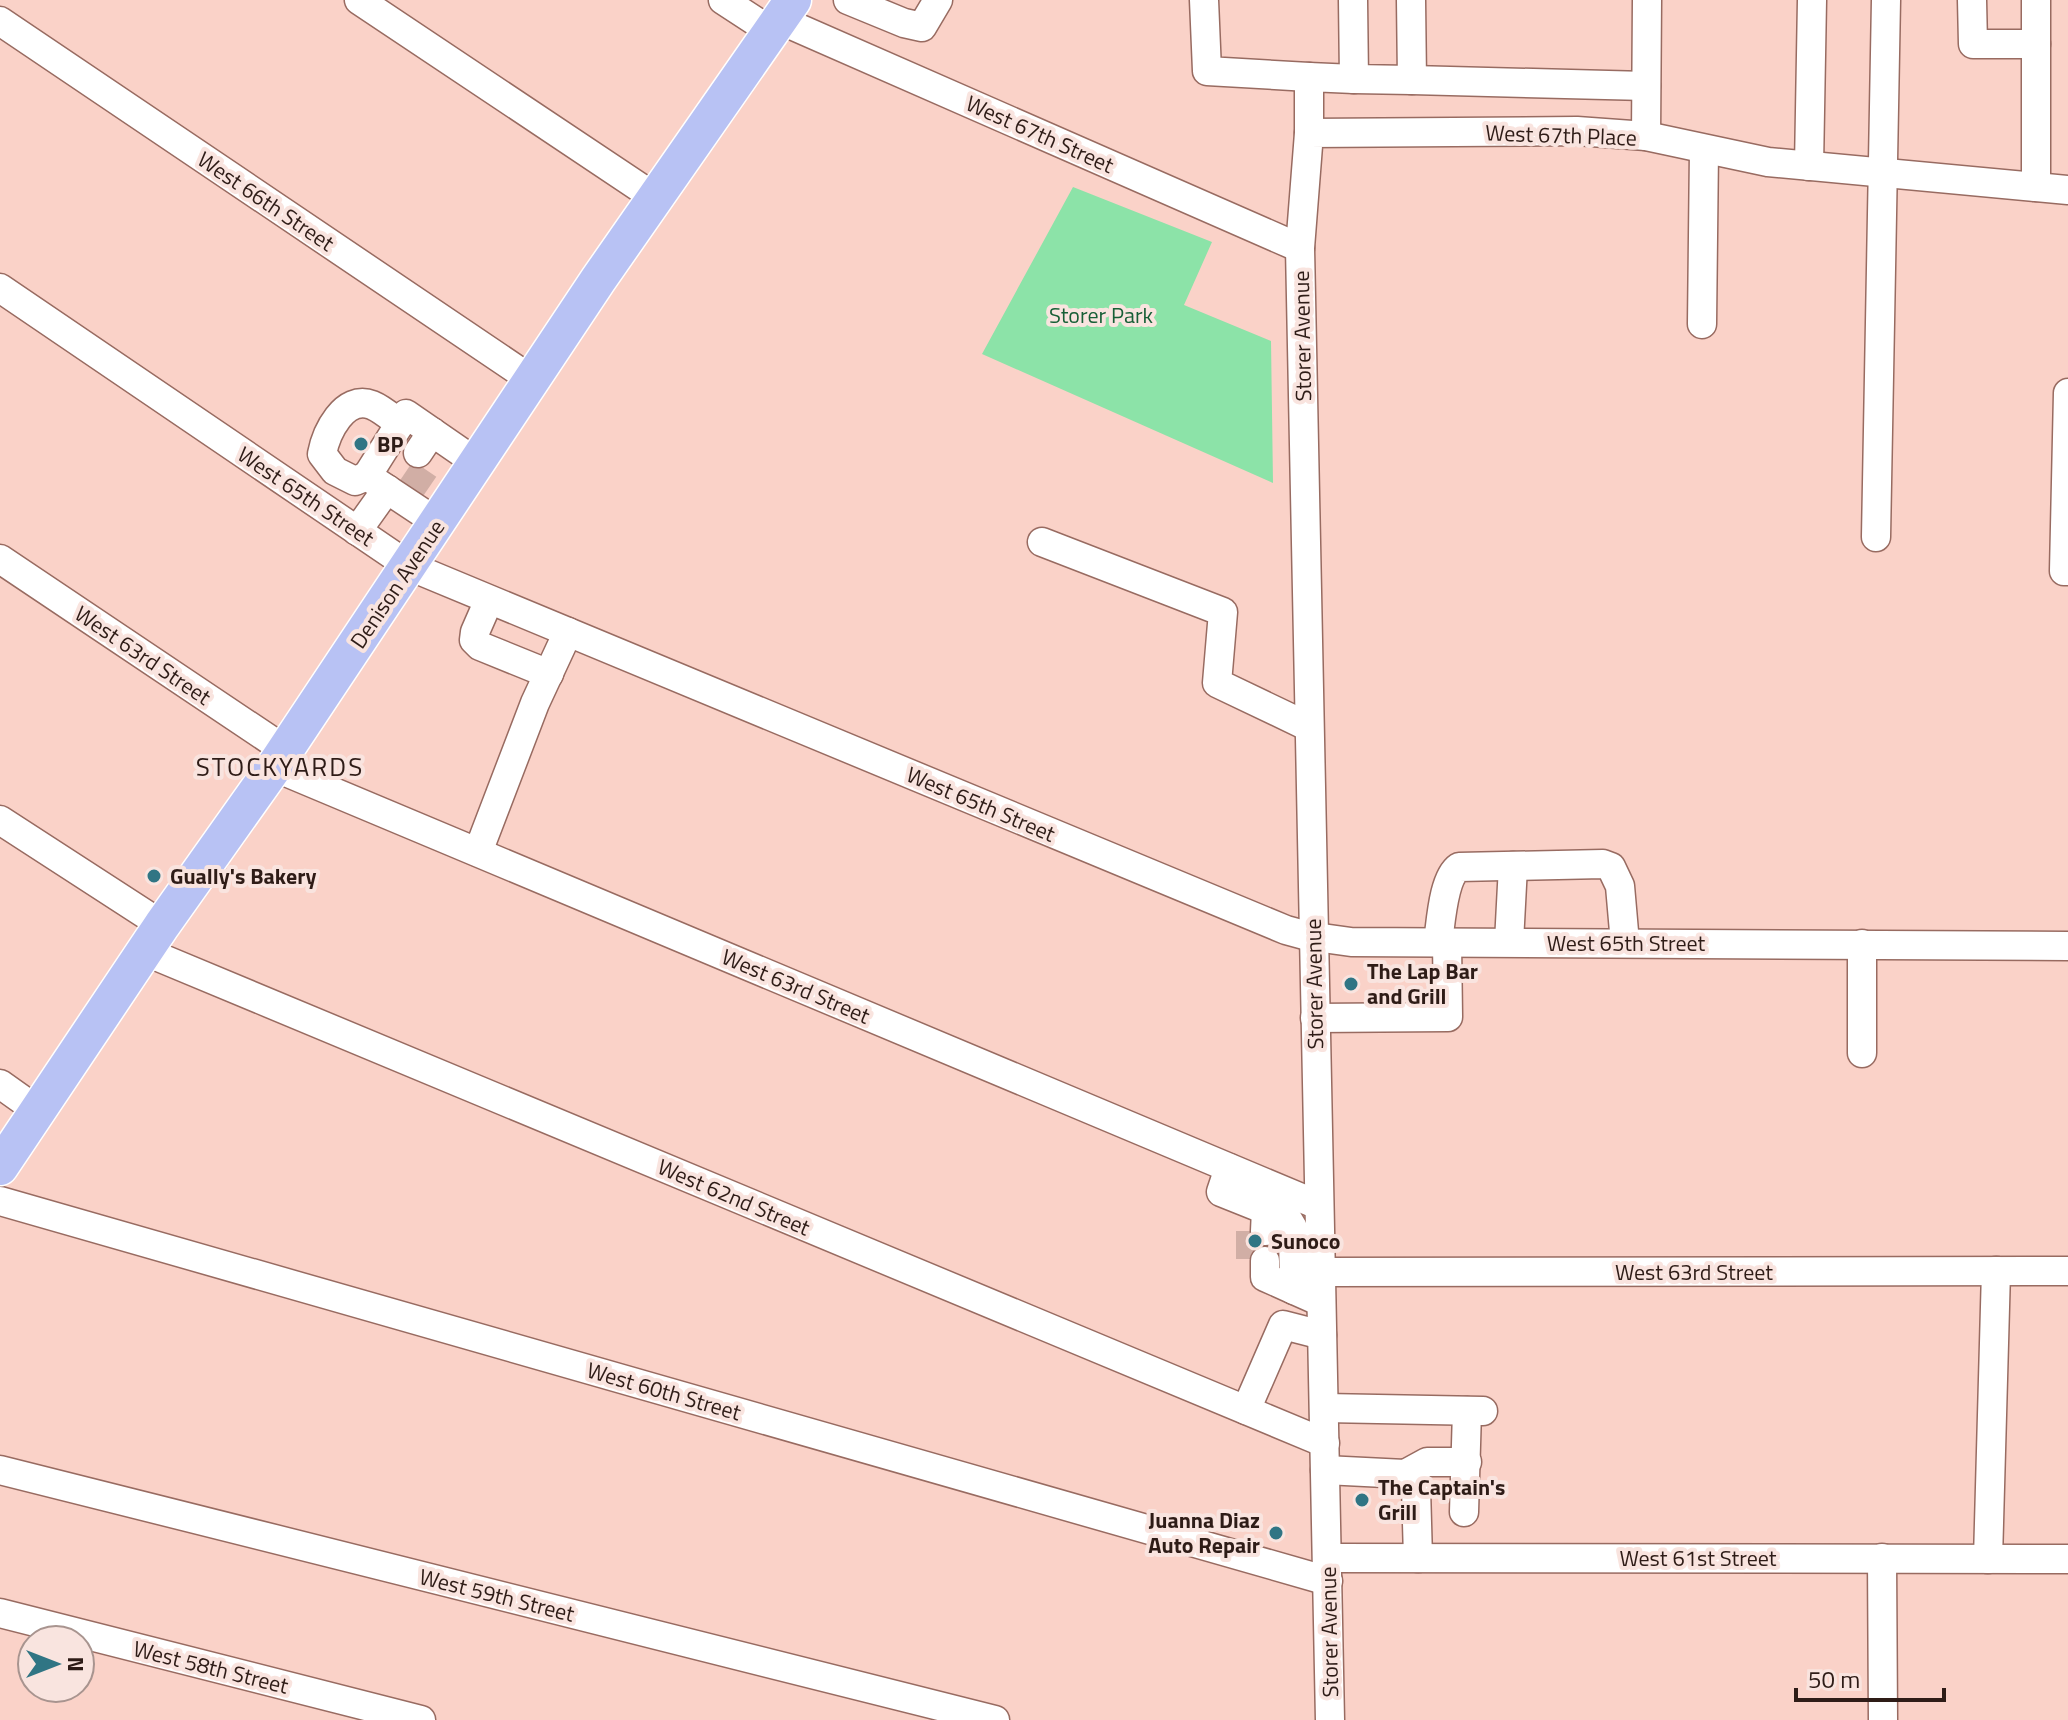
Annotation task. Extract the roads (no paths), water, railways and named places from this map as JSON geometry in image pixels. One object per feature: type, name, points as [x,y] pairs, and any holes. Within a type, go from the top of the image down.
[{"type":"main road","name":"Denison Avenue","points":[[0,1167],[153,938],[280,759],[598,280],[782,17]]},
{"type":"street","points":[[359,0],[657,199]]},
{"type":"street","name":"West 67th Street","points":[[723,0],[782,17],[1300,248]]},
{"type":"street","points":[[848,0],[904,23],[922,27],[938,0]]},
{"type":"street","points":[[1204,0],[1207,71],[1354,79],[1646,86]]},
{"type":"street","points":[[1353,0],[1354,79]]},
{"type":"street","points":[[1411,0],[1412,80]]},
{"type":"street","points":[[1646,136],[1647,0]]},
{"type":"street","points":[[1809,166],[1812,0]]},
{"type":"street","points":[[1876,537],[1886,0]]},
{"type":"street","points":[[1972,0],[1973,44],[2036,44]]},
{"type":"street","points":[[2036,0],[2036,187]]},
{"type":"street","name":"West 66th Street","points":[[0,21],[532,380]]},
{"type":"street","points":[[1300,248],[1309,133],[1309,77]]},
{"type":"street","name":"West 67th Place","points":[[1309,133],[1577,131],[1646,136],[1768,162],[2068,190]]},
{"type":"street","points":[[1702,324],[1704,150]]},
{"type":"street","name":"Storer Avenue","points":[[1300,248],[1315,1018],[1279,1216],[1320,1272],[1330,1720]]},
{"type":"street","name":"West 65th Street","points":[[0,288],[409,566],[1272,924],[1313,937],[1351,942],[2068,946]]},
{"type":"street","points":[[2068,393],[2064,571],[2068,571]]},
{"type":"street","points":[[438,523],[389,486],[355,481],[335,471],[322,454],[325,436],[340,414],[357,404],[371,404],[420,439],[477,463]]},
{"type":"street","points":[[357,531],[420,439]]},
{"type":"street","points":[[1042,542],[1223,612],[1217,683],[1309,727]]},
{"type":"street","name":"West 63rd Street","points":[[0,559],[280,759],[478,852],[1229,1168],[1279,1216]]},
{"type":"street","points":[[489,600],[474,640],[480,646],[549,674]]},
{"type":"street","points":[[478,852],[568,632]]},
{"type":"street","name":"West 62nd Street","points":[[0,820],[153,938],[1246,1410],[1325,1456],[1405,1474]]},
{"type":"street","points":[[1315,1018],[1448,1017],[1442,942],[1451,872],[1459,867],[1603,864],[1611,867],[1620,886],[1625,943]]},
{"type":"street","points":[[1509,942],[1513,866]]},
{"type":"street","points":[[1862,944],[1862,1053]]},
{"type":"street","points":[[0,1084],[38,1111]]},
{"type":"street","name":"West 60th Street","points":[[0,1201],[1328,1570]]},
{"type":"street","points":[[1279,1216],[1294,1290]]},
{"type":"street","points":[[1260,1266],[1294,1290],[1321,1302]]},
{"type":"street","points":[[1988,1559],[1996,1271]]},
{"type":"street","name":"West 63rd Street","points":[[1320,1272],[2068,1271]]},
{"type":"street","points":[[1246,1410],[1283,1325],[1322,1335]]},
{"type":"street","points":[[1325,1408],[1475,1411],[1467,1462],[1464,1512]]},
{"type":"street","points":[[1418,1558],[1416,1488],[1405,1474],[1427,1462],[1467,1462]]},
{"type":"street","name":"West 59th Street","points":[[0,1470],[995,1720]]},
{"type":"street","name":"West 61st Street","points":[[1328,1570],[1418,1558],[2068,1559]]},
{"type":"street","points":[[1882,1558],[1883,1720]]},
{"type":"street","name":"West 58th Street","points":[[0,1613],[421,1720]]},
{"type":"tunnel","points":[[409,492],[430,461]]},
{"type":"tunnel","points":[[1250,1231],[1250,1261]]},
{"type":"place","name":"BP","points":[[361,444]]},
{"type":"place","name":"Gually's Bakery","points":[[154,876]]},
{"type":"place","name":"The Lap Bar and Grill","points":[[1351,984]]},
{"type":"place","name":"Sunoco","points":[[1255,1241]]},
{"type":"place","name":"The Captain's Grill","points":[[1362,1500]]},
{"type":"place","name":"Juanna Diaz Auto Repair","points":[[1276,1533]]},
{"type":"district","name":"STOCKYARDS","points":[[280,766]]},
{"type":"park label","name":"Storer Park","points":[[1101,315]]}]
